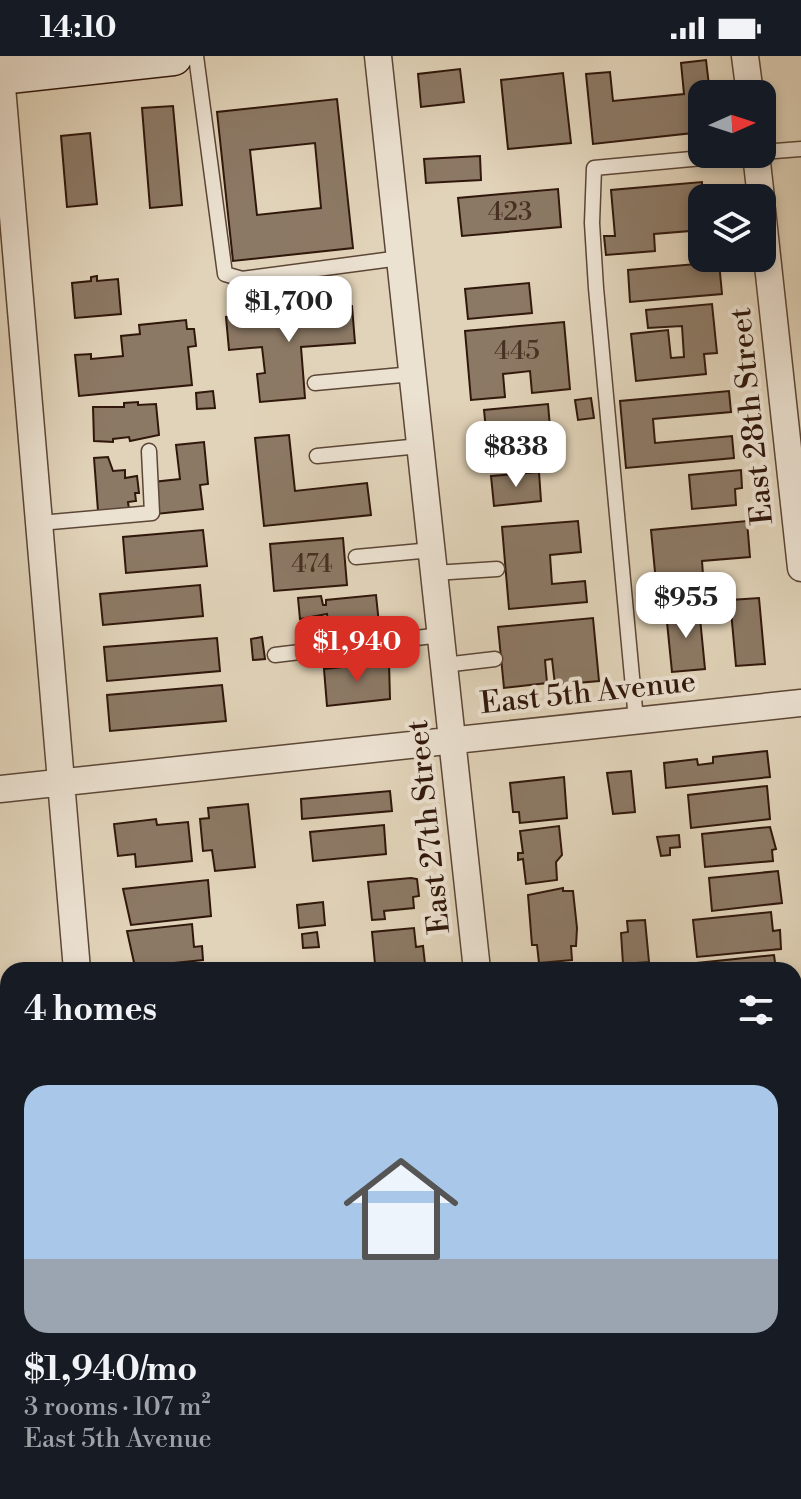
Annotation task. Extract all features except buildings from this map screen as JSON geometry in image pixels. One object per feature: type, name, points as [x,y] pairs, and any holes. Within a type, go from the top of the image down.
[{"type":"main road","points":[[1,75],[173,56]]},
{"type":"street","name":"East 27th Street","points":[[378,56],[476,962]]},
{"type":"street","points":[[745,56],[748,80]]},
{"type":"street","points":[[1,75],[8,257],[40,523],[76,962]]},
{"type":"street","name":"East 28th Street","points":[[769,272],[801,568]]},
{"type":"street","name":"East 5th Avenue","points":[[0,789],[801,703]]},
{"type":"lane","points":[[196,56],[225,274],[242,279],[400,258]]},
{"type":"lane","points":[[776,151],[801,149]]},
{"type":"lane","points":[[636,720],[596,288],[592,223],[594,168],[688,159]]},
{"type":"lane","points":[[315,383],[413,374]]},
{"type":"lane","points":[[317,456],[420,446]]},
{"type":"lane","points":[[40,523],[152,513],[149,451]]},
{"type":"lane","points":[[356,557],[497,569]]},
{"type":"lane","points":[[275,655],[441,635]]},
{"type":"lane","points":[[444,665],[495,659]]}]
